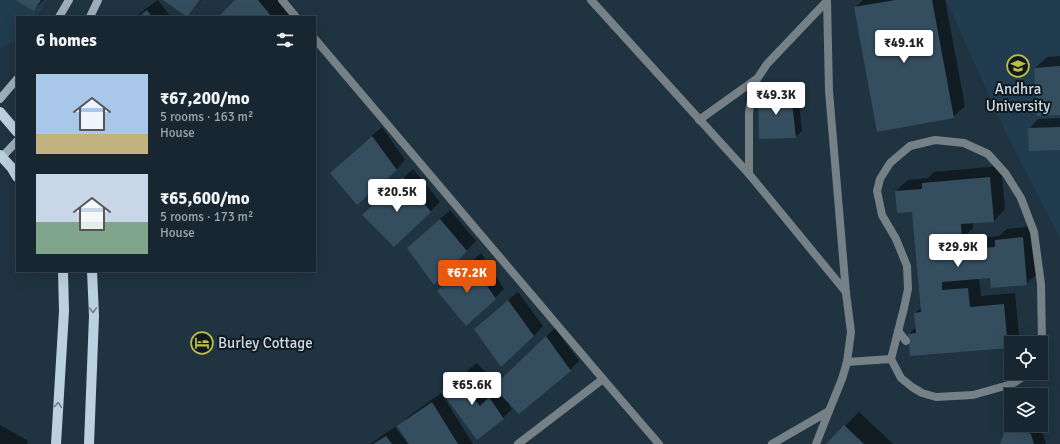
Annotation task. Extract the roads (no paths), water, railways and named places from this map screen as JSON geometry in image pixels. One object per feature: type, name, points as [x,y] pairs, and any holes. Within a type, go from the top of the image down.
[{"type":"main road","points":[[60,16],[69,0]]},
{"type":"main road","points":[[90,16],[98,0]]},
{"type":"main road","points":[[0,99],[16,80]]},
{"type":"main road","points":[[0,112],[16,131]]},
{"type":"main road","points":[[16,142],[1,156],[16,175]]},
{"type":"main road","points":[[56,444],[64,311],[63,272]]},
{"type":"main road","points":[[89,444],[94,316],[92,272]]},
{"type":"street","points":[[282,0],[295,16]]},
{"type":"street","points":[[591,0],[749,174],[846,293]]},
{"type":"street","points":[[749,174],[749,113],[753,84],[758,79],[767,64],[826,1]]},
{"type":"street","points":[[816,444],[842,379],[847,362],[850,332],[829,91],[826,1]]},
{"type":"street","points":[[316,40],[603,380],[659,444]]},
{"type":"street","points":[[700,120],[758,79]]},
{"type":"street","points":[[1018,380],[1012,384],[973,395],[936,397],[922,393],[901,378],[891,359],[908,290],[907,266],[896,239],[882,215],[877,191],[880,179],[890,163],[910,146],[935,140],[964,143],[988,154],[1006,174],[1020,198],[1034,232],[1041,284],[1042,336]]},
{"type":"street","points":[[898,331],[906,341]]},
{"type":"street","points":[[847,362],[891,359]]},
{"type":"street","points":[[518,444],[603,380]]},
{"type":"street","points":[[772,444],[829,412]]},
{"type":"place","name":"Andhra University","points":[[1018,66]]},
{"type":"place","name":"Burley Cottage","points":[[202,343]]}]
